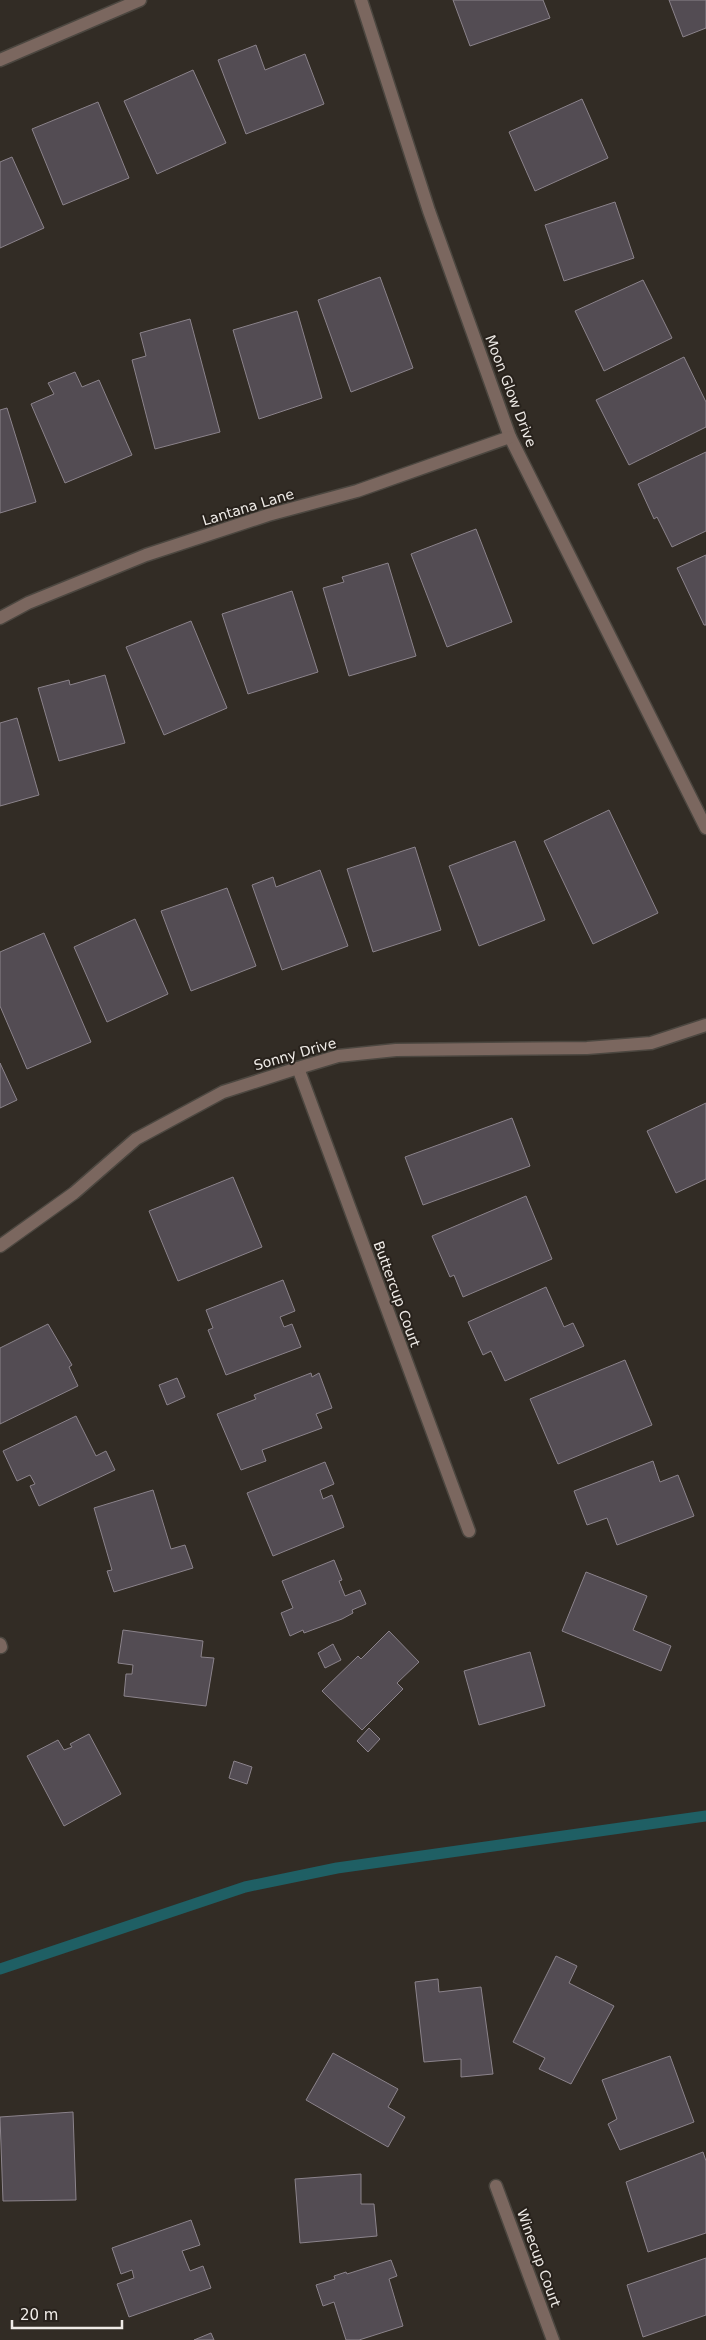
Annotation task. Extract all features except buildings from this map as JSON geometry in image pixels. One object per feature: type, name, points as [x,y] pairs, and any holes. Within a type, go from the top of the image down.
[{"type":"street","points":[[0,60],[140,0]]},
{"type":"street","name":"Moon Glow Drive","points":[[361,0],[429,211],[510,437],[706,828]]},
{"type":"street","name":"Lantana Lane","points":[[0,618],[28,603],[146,555],[268,515],[357,491],[510,437]]},
{"type":"street","name":"Sonny Drive","points":[[0,1246],[74,1193],[136,1139],[223,1092],[298,1068],[338,1056],[396,1050],[587,1048],[651,1043],[706,1025]]},
{"type":"street","name":"Buttercup Court","points":[[298,1068],[469,1531]]},
{"type":"street","name":"Winecup Court","points":[[496,2186],[553,2340]]},
{"type":"waterway","points":[[0,1969],[245,1887],[337,1868],[706,1816]]}]
